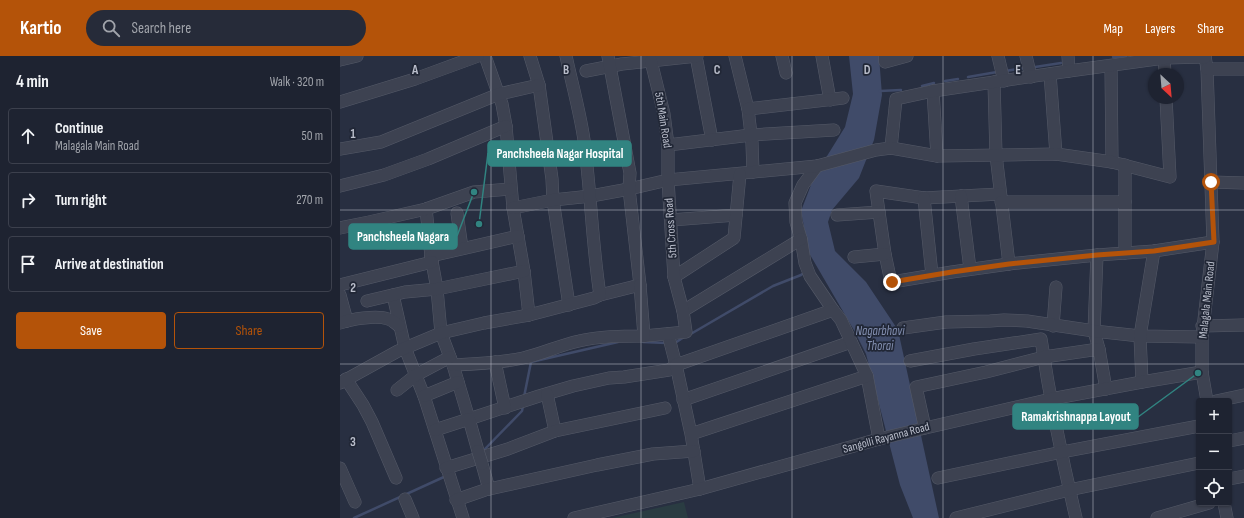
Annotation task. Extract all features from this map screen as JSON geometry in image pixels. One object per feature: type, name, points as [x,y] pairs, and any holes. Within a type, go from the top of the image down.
[{"type":"street","points":[[340,60],[357,56]]},
{"type":"street","points":[[340,102],[414,79],[478,56]]},
{"type":"street","points":[[485,56],[499,94],[506,126],[513,208],[524,271],[529,316]]},
{"type":"street","points":[[530,56],[539,85],[552,179],[553,200],[569,305]]},
{"type":"street","points":[[566,56],[584,138],[591,196],[596,270],[600,295]]},
{"type":"street","points":[[586,71],[609,62],[622,64],[649,59],[697,56],[712,140]]},
{"type":"street","points":[[735,56],[748,109],[753,172]]},
{"type":"street","points":[[782,56],[786,73]]},
{"type":"street","points":[[822,56],[830,100]]},
{"type":"street","points":[[885,56],[885,62],[907,56]]},
{"type":"street","points":[[998,56],[999,81],[996,155],[1009,264]]},
{"type":"street","points":[[1026,56],[1031,77]]},
{"type":"street","points":[[1068,56],[1068,71]]},
{"type":"street","points":[[891,148],[896,99],[933,91],[1068,71],[1109,62],[1205,56]]},
{"type":"street","name":"Malagala Main Road","points":[[1205,56],[1207,69],[1214,242],[1202,332],[1202,372],[1206,398]]},
{"type":"street","points":[[1157,58],[1162,68]]},
{"type":"street","name":"5th Main Road","points":[[649,59],[664,114],[668,145],[668,180]]},
{"type":"street","points":[[609,62],[630,173],[629,189],[644,336]]},
{"type":"street","points":[[1109,62],[1112,162]]},
{"type":"street","points":[[1207,69],[1244,69]]},
{"type":"street","points":[[1050,74],[1056,154]]},
{"type":"street","points":[[340,149],[381,142],[499,94],[539,85]]},
{"type":"street","points":[[933,91],[937,156]]},
{"type":"street","points":[[748,109],[843,98]]},
{"type":"street","points":[[513,208],[553,200],[591,196],[668,180],[817,166],[876,150],[891,148],[937,156],[1056,154],[1112,162],[1170,177],[1166,104]]},
{"type":"street","points":[[340,186],[384,175],[428,159],[506,126]]},
{"type":"street","points":[[668,145],[751,135],[834,130]]},
{"type":"street","points":[[1125,165],[1125,253]]},
{"type":"street","points":[[817,166],[803,185],[795,203],[796,222],[801,239],[805,263],[810,276],[841,320],[866,376],[882,438]]},
{"type":"street","points":[[674,277],[734,238],[740,174]]},
{"type":"street","name":"5th Cross Road","points":[[668,180],[674,277],[683,312],[686,332],[669,340]]},
{"type":"street","points":[[1211,182],[1244,183]]},
{"type":"street","points":[[340,228],[426,209],[474,192],[511,189]]},
{"type":"street","points":[[1125,202],[961,196],[924,198],[876,191],[885,254],[892,282],[1009,264],[1154,251],[1214,242]]},
{"type":"street","points":[[961,196],[970,269]]},
{"type":"street","points":[[924,198],[932,275]]},
{"type":"street","points":[[426,209],[437,289],[441,333],[469,419],[477,458],[489,489]]},
{"type":"street","points":[[836,215],[879,212]]},
{"type":"street","points":[[457,213],[462,248]]},
{"type":"street","points":[[671,220],[736,215]]},
{"type":"street","points":[[340,285],[432,259],[462,248],[518,236]]},
{"type":"street","points":[[388,243],[429,238]]},
{"type":"street","points":[[683,312],[801,239]]},
{"type":"street","points":[[1142,382],[1140,336],[1154,251]]},
{"type":"street","points":[[854,257],[885,254]]},
{"type":"street","points":[[1097,255],[1094,331],[1099,348],[1106,389]]},
{"type":"street","points":[[367,301],[393,295],[437,289],[524,271]]},
{"type":"street","points":[[396,478],[363,404],[343,381],[405,348],[441,333],[484,323],[529,316],[640,285]]},
{"type":"street","points":[[1053,326],[1056,287]]},
{"type":"street","points":[[340,295],[343,322],[368,318],[381,318],[388,319],[399,326]]},
{"type":"street","points":[[393,295],[405,348],[424,396],[462,518]]},
{"type":"street","points":[[434,430],[547,394],[609,378],[669,370],[676,365],[833,310]]},
{"type":"street","points":[[903,328],[946,322],[1009,320],[1140,336],[1202,332],[1244,325]]},
{"type":"street","points":[[1040,323],[1041,339],[1051,399],[1076,518]]},
{"type":"street","points":[[396,390],[416,375],[451,361],[496,362],[524,358],[578,341],[598,337],[644,336],[669,340],[691,434],[700,489]]},
{"type":"street","points":[[910,361],[974,349],[1041,339]]},
{"type":"street","points":[[683,400],[851,342]]},
{"type":"street","points":[[923,428],[916,387],[986,372],[1044,357],[1099,348]]},
{"type":"street","points":[[496,362],[505,408]]},
{"type":"street","name":"Sangolli Rayanna Road","points":[[574,518],[700,489],[923,428],[1051,399],[1202,372]]},
{"type":"street","points":[[691,434],[866,376]]},
{"type":"street","points":[[424,396],[458,382]]},
{"type":"street","points":[[547,394],[555,431]]},
{"type":"street","points":[[1230,398],[1244,395]]},
{"type":"street","points":[[446,468],[508,449],[555,431],[665,408]]},
{"type":"street","points":[[938,478],[1062,452],[1196,427]]},
{"type":"street","points":[[1232,440],[1244,438]]},
{"type":"street","points":[[456,500],[489,489],[597,465],[653,454],[694,451]]},
{"type":"street","points":[[956,518],[1069,490],[1196,464]]},
{"type":"street","points":[[340,468],[355,502]]},
{"type":"street","points":[[1232,478],[1244,476]]},
{"type":"street","points":[[405,499],[413,518]]},
{"type":"street","points":[[1157,518],[1199,506]]},
{"type":"street","points":[[1225,506],[1227,518]]},
{"type":"shaded area","points":[[684,502],[688,518],[612,518]]},
{"type":"water","name":"Nagarbhavi Thorai","points":[[849,56],[879,56],[882,95],[874,140],[859,178],[832,210],[828,222],[835,251],[866,282],[898,330],[939,518],[913,518],[900,485],[866,354],[855,332],[809,253],[801,211],[814,177],[845,127],[853,94]]},
{"type":"waterway","points":[[1113,57],[1126,56]]},
{"type":"waterway","points":[[1035,67],[1061,63]]},
{"type":"waterway","points":[[1005,71],[1025,68]]},
{"type":"waterway","points":[[968,77],[997,72]]},
{"type":"waterway","points":[[945,81],[958,79]]},
{"type":"waterway","points":[[922,86],[934,83]]},
{"type":"waterway","points":[[880,91],[901,90]]},
{"type":"waterway","points":[[689,335],[773,286],[805,272]]},
{"type":"waterway","points":[[675,343],[684,337]]},
{"type":"waterway","points":[[524,397],[531,362],[618,342]]},
{"type":"waterway","points":[[643,342],[666,343]]},
{"type":"waterway","points":[[483,451],[522,411],[523,406]]},
{"type":"waterway","points":[[354,518],[446,476]]},
{"type":"place","name":"Panchsheela Nagara","points":[[474,192]]},
{"type":"place","name":"Panchsheela Nagar Hospital","points":[[479,224]]},
{"type":"place","name":"Ramakrishnappa Layout","points":[[1198,373]]},
{"type":"route","points":[[892,282],[1009,264],[1154,251],[1214,242],[1211,182]]}]
